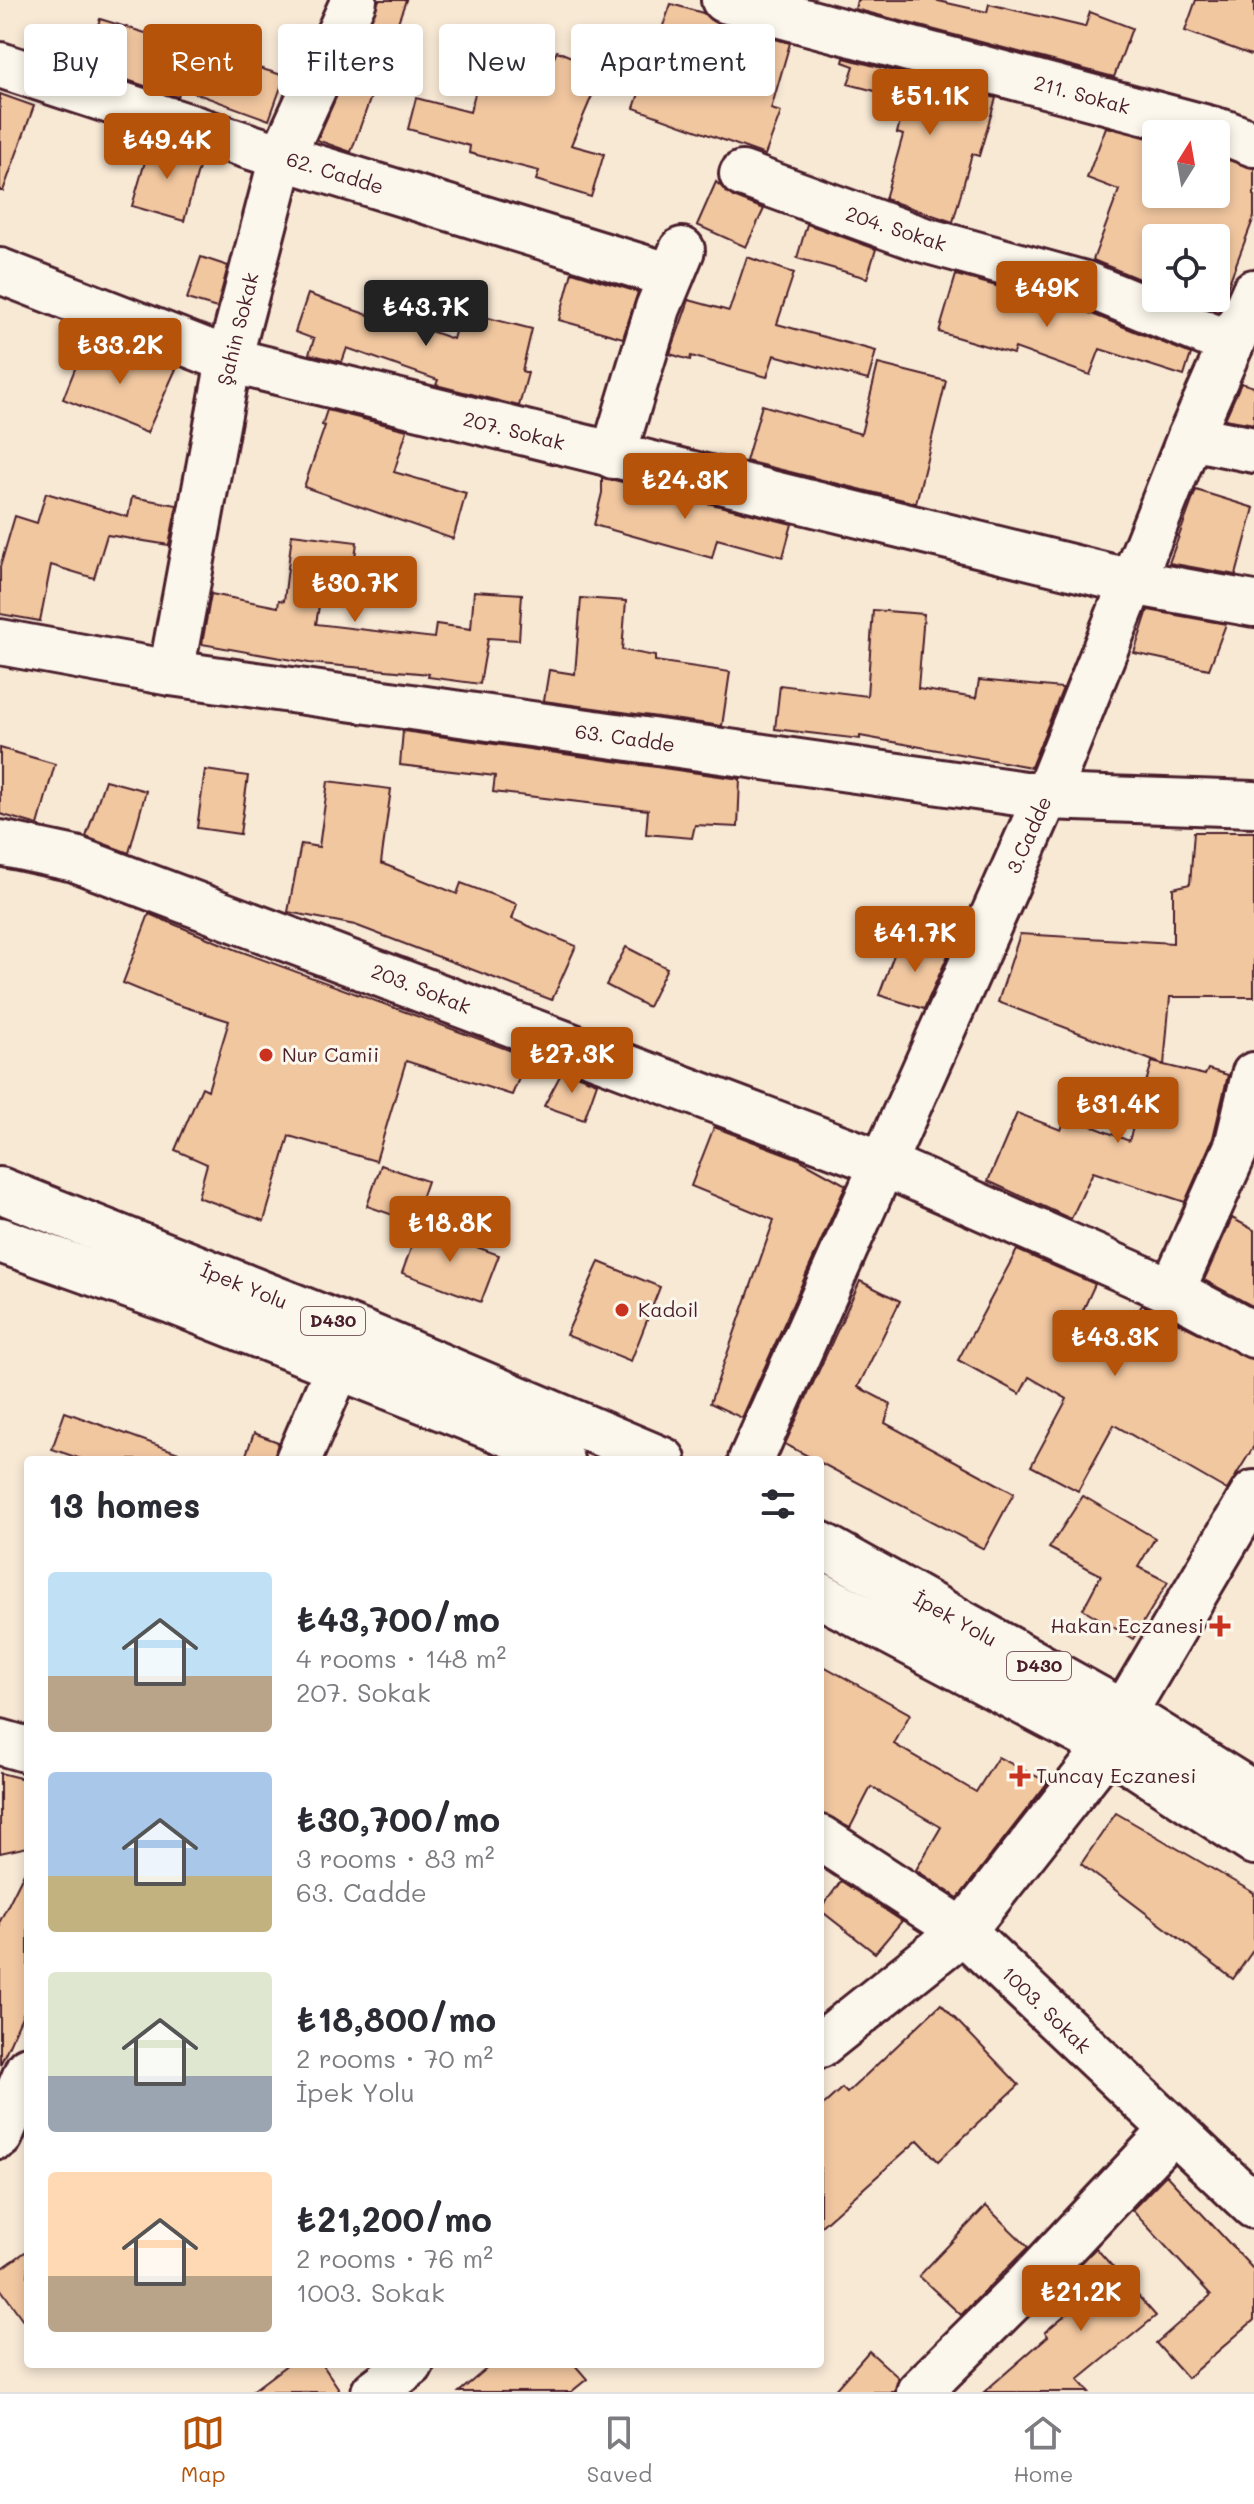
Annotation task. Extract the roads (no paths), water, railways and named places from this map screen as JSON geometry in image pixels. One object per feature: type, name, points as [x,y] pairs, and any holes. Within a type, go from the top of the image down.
[{"type":"main road","name":"Şahin Sokak","points":[[171,673],[229,360],[282,157],[354,0]]},
{"type":"main road","name":"211. Sokak","points":[[724,0],[1226,133],[1254,144]]},
{"type":"main road","name":"62. Cadde","points":[[0,65],[282,157],[677,262],[613,456]]},
{"type":"main road","name":"204. Sokak","points":[[742,174],[921,239],[1085,284],[1231,344]]},
{"type":"main road","name":"207. Sokak","points":[[0,271],[229,360],[1132,582],[1254,604]]},
{"type":"main road","name":"3.Cadde","points":[[753,1456],[1046,797],[1190,437],[1254,292]]},
{"type":"main road","points":[[1190,437],[1254,450]]},
{"type":"main road","name":"63. Cadde","points":[[0,642],[171,673],[1046,797],[1254,804]]},
{"type":"main road","name":"203. Sokak","points":[[0,843],[75,859],[884,1164],[1172,1291],[1254,1335]]},
{"type":"main road","points":[[1172,1291],[1237,1146],[1254,1075]]},
{"type":"main road","name":"İpek Yolu","points":[[0,1190],[367,1335],[654,1456]]},
{"type":"main road","name":"D430","points":[[0,1240],[172,1301],[521,1439],[553,1456]]},
{"type":"main road","points":[[300,1456],[338,1367]]},
{"type":"main road","points":[[824,2042],[963,1931],[1116,1730],[1254,1493]]},
{"type":"main road","name":"İpek Yolu","points":[[824,1547],[1116,1730],[1254,1794]]},
{"type":"main road","name":"D430","points":[[824,1597],[1116,1730],[1254,1842]]},
{"type":"main road","points":[[0,1742],[24,1749]]},
{"type":"main road","name":"1003. Sokak","points":[[824,1841],[963,1931],[1254,2206]]},
{"type":"main road","points":[[0,2136],[24,2079]]},
{"type":"main road","points":[[919,2392],[1026,2286],[1173,2130]]},
{"type":"main road","points":[[0,2157],[24,2155]]},
{"type":"place","name":"Nur Camii","points":[[266,1055]]},
{"type":"place","name":"Kadoil","points":[[622,1310]]},
{"type":"place","name":"Hakan Eczanesi","points":[[1220,1626]]},
{"type":"place","name":"Tuncay Eczanesi","points":[[1020,1776]]}]
